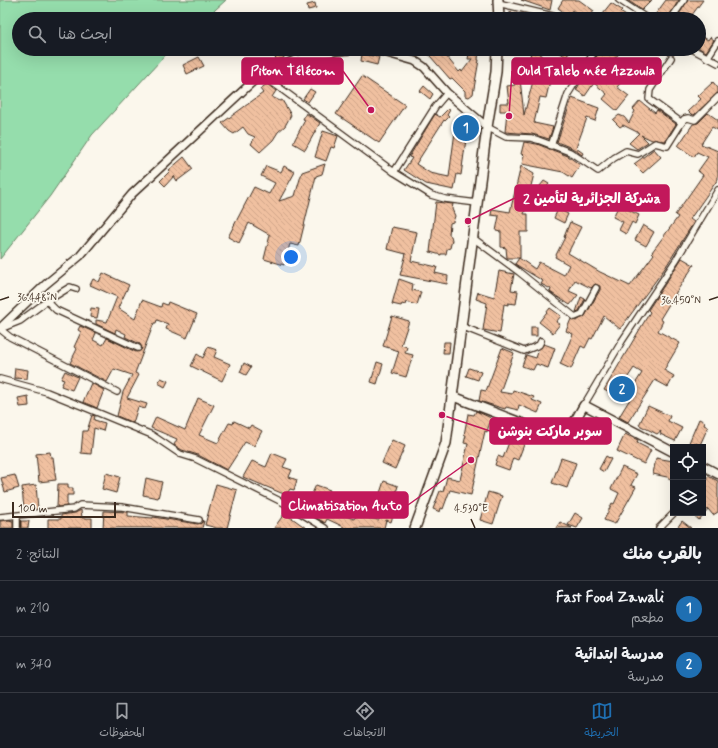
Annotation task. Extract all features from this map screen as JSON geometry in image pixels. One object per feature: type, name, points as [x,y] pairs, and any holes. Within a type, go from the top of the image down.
[{"type":"main road","points":[[498,1],[499,12]]},
{"type":"main road","points":[[416,528],[446,443],[487,127],[496,72],[497,56]]},
{"type":"main road","points":[[452,396],[553,435],[560,435],[569,430],[584,405],[670,450]]},
{"type":"main road","points":[[706,471],[718,474]]},
{"type":"street","points":[[619,0],[637,12]]},
{"type":"street","points":[[676,12],[684,0]]},
{"type":"street","points":[[498,1],[539,12]]},
{"type":"street","points":[[707,58],[718,41]]},
{"type":"street","points":[[0,329],[46,284],[80,256],[132,194],[261,74],[295,60],[314,56]]},
{"type":"street","points":[[396,56],[415,61],[424,67],[447,93],[487,127],[506,137],[531,138],[570,152],[598,171],[614,158],[626,151],[638,154],[655,143],[667,146],[686,118],[695,120],[718,97]]},
{"type":"street","points":[[551,146],[568,94],[592,56]]},
{"type":"street","points":[[704,56],[718,63]]},
{"type":"street","points":[[671,58],[650,90],[649,99],[682,123]]},
{"type":"street","points":[[261,74],[394,172],[431,195],[445,199],[477,203]]},
{"type":"street","points":[[394,172],[435,106],[447,93]]},
{"type":"street","points":[[584,405],[622,341],[676,260],[717,194]]},
{"type":"street","points":[[473,238],[520,272],[575,317],[582,314],[596,288]]},
{"type":"street","points":[[0,329],[20,322],[70,287],[76,289]]},
{"type":"street","points":[[48,301],[56,310],[138,348]]},
{"type":"street","points":[[461,326],[524,351],[539,345],[541,341]]},
{"type":"street","points":[[0,329],[17,341],[117,392]]},
{"type":"street","points":[[0,379],[47,392],[152,436],[180,454],[196,459],[284,503],[325,528]]},
{"type":"street","points":[[0,518],[74,509],[80,505],[122,507],[199,520]]},
{"type":"street","points":[[16,528],[17,516]]},
{"type":"street","points":[[659,528],[671,516]]},
{"type":"green space","points":[[0,0],[226,0],[213,12],[12,12],[12,56],[165,56],[92,135],[50,196],[0,259]]},
{"type":"building","points":[[521,0],[552,0],[550,10]]},
{"type":"building","points":[[563,0],[579,0],[594,11],[575,12],[572,10],[571,12],[564,12],[558,8]]},
{"type":"building","points":[[627,0],[652,0],[642,10]]},
{"type":"building","points":[[666,0],[679,0],[671,12],[657,12]]},
{"type":"building","points":[[688,0],[703,0],[694,12],[680,12]]},
{"type":"building","points":[[315,3],[316,8],[308,10],[307,5]]},
{"type":"building","points":[[611,3],[622,10],[620,12],[604,12]]},
{"type":"building","points":[[710,37],[714,40],[706,52],[706,39],[708,40]]},
{"type":"building","points":[[275,56],[284,56],[284,58],[276,60]]},
{"type":"building","points":[[362,56],[379,57],[377,65],[361,61]]},
{"type":"building","points":[[430,56],[446,56],[459,72],[461,70],[462,72],[472,59],[468,59],[469,56],[478,56],[473,94],[469,97],[465,96],[465,91],[452,78],[450,79]]},
{"type":"building","points":[[530,56],[541,56],[541,60],[530,59]]},
{"type":"building","points":[[617,56],[607,67],[622,81],[617,87],[629,96],[617,111],[603,99],[607,94],[594,83],[585,96],[576,90],[596,57]]},
{"type":"building","points":[[199,57],[204,66],[187,74],[183,65]]},
{"type":"building","points":[[537,66],[542,67],[540,78],[550,81],[546,98],[540,97],[534,123],[553,127],[549,139],[532,134],[505,132],[507,111],[500,111],[500,103],[509,103],[507,86],[515,85],[514,79],[520,79],[524,115]]},
{"type":"building","points":[[362,76],[405,105],[379,143],[336,114]]},
{"type":"building","points":[[713,82],[718,88],[718,93],[694,115],[691,114],[688,111],[701,99],[698,96]]},
{"type":"building","points":[[267,84],[276,91],[272,97],[280,101],[282,100],[291,115],[285,126],[260,152],[251,144],[255,137],[248,134],[243,127],[234,134],[222,123],[263,93],[260,89]]},
{"type":"building","points":[[424,86],[433,94],[430,99],[420,91]]},
{"type":"building","points":[[310,89],[315,92],[308,102],[303,99]]},
{"type":"building","points":[[572,98],[599,108],[595,121],[587,118],[576,148],[583,153],[582,155],[572,148],[557,142]]},
{"type":"building","points":[[640,101],[655,113],[657,110],[676,124],[665,141],[652,140],[641,135],[648,142],[637,149],[629,143],[639,133],[623,125],[620,127],[613,120],[619,115],[624,117],[629,123],[635,111],[633,109]]},
{"type":"building","points":[[448,109],[450,110],[447,115],[449,117],[445,121],[444,120],[416,164],[430,173],[449,177],[456,124],[468,125],[461,175],[457,174],[454,190],[426,184],[404,170],[412,158],[409,157],[435,114],[440,117]]},
{"type":"building","points":[[306,113],[320,123],[305,150],[293,143],[305,120],[303,119]]},
{"type":"building","points":[[708,113],[718,120],[718,130],[712,127],[701,144],[718,151],[718,179],[690,219],[694,222],[665,268],[620,329],[604,316],[592,339],[590,338],[585,348],[581,346],[571,369],[560,364],[573,334],[566,331],[571,319],[576,321],[585,316],[600,290],[600,286],[595,284],[591,288],[575,280],[569,291],[578,295],[570,305],[550,292],[551,289],[541,284],[543,281],[515,264],[519,258],[535,269],[539,262],[564,275],[569,265],[555,257],[565,237],[570,222],[581,227],[568,253],[600,272],[630,286],[654,254],[652,252],[678,217],[675,215],[703,175],[698,171],[708,157],[697,152],[694,157],[678,146],[693,124],[698,123]]},
{"type":"building","points":[[323,131],[338,136],[334,148],[331,147],[326,161],[315,157]]},
{"type":"building","points":[[524,142],[537,144],[568,156],[580,165],[572,178],[563,172],[522,164],[524,155],[521,154]]},
{"type":"building","points":[[654,149],[661,157],[643,173],[634,164]]},
{"type":"building","points":[[184,157],[193,169],[177,181],[174,176],[165,186],[160,181],[170,171],[169,170]]},
{"type":"building","points":[[325,164],[322,174],[316,176],[299,246],[290,244],[284,265],[264,259],[270,235],[249,223],[239,243],[228,237],[254,187],[269,194],[275,183],[261,176],[266,166],[281,172],[284,166],[295,172],[279,201],[295,196],[302,172]]},
{"type":"building","points":[[521,166],[534,174],[524,214],[528,214],[528,232],[520,232],[520,258],[507,258],[506,248],[501,247],[501,232],[496,231],[499,216],[491,215],[492,209],[510,212]]},
{"type":"building","points":[[544,181],[549,184],[545,189],[540,186]]},
{"type":"building","points":[[436,202],[453,204],[452,209],[455,216],[453,222],[450,223],[449,235],[451,236],[452,240],[450,248],[447,249],[446,254],[441,255],[430,252]]},
{"type":"building","points":[[619,205],[639,215],[635,224],[632,222],[626,234],[619,230],[623,222],[613,217]]},
{"type":"building","points":[[558,209],[568,214],[564,223],[554,218]]},
{"type":"building","points":[[643,225],[654,232],[646,246],[635,240]]},
{"type":"building","points":[[392,227],[417,232],[411,261],[437,267],[435,273],[448,276],[447,284],[400,275],[406,254],[387,249]]},
{"type":"building","points":[[682,258],[694,265],[675,294],[680,298],[676,304],[671,301],[660,319],[663,321],[658,331],[680,343],[664,370],[674,376],[668,387],[655,380],[628,422],[619,417],[636,389],[633,387],[642,373],[634,368],[615,396],[604,390],[650,312],[648,310]]},
{"type":"building","points":[[499,271],[514,274],[511,290],[518,291],[516,304],[504,304],[500,333],[483,330],[487,303],[476,299],[478,292],[494,297]]},
{"type":"building","points":[[103,273],[129,285],[118,308],[135,319],[142,300],[161,307],[162,303],[167,305],[168,302],[197,314],[187,338],[166,329],[168,324],[157,320],[156,323],[154,323],[135,373],[139,375],[127,398],[147,404],[145,409],[138,407],[133,423],[117,416],[123,392],[132,375],[114,369],[107,382],[70,363],[77,349],[74,347],[81,332],[78,330],[80,326],[96,333],[93,340],[103,345],[107,338],[136,352],[142,349],[140,344],[125,337],[126,334],[116,329],[115,333],[96,324],[96,320],[107,322],[117,297],[90,285],[93,279],[99,282]]},
{"type":"building","points":[[399,279],[413,284],[412,290],[421,292],[417,305],[406,302],[405,305],[402,304],[401,306],[392,304]]},
{"type":"building","points":[[581,297],[585,299],[579,311],[576,312]]},
{"type":"building","points":[[91,308],[99,309],[97,318],[90,317]]},
{"type":"building","points":[[550,308],[561,316],[556,322],[560,324],[553,333],[539,322]]},
{"type":"building","points":[[392,316],[409,321],[401,345],[407,347],[405,353],[413,355],[406,377],[392,373],[399,351],[383,346]]},
{"type":"building","points":[[531,327],[537,327],[537,336],[531,336]]},
{"type":"building","points":[[444,342],[450,342],[449,353],[443,353]]},
{"type":"building","points":[[544,344],[555,348],[548,368],[536,364],[533,370],[522,366],[526,355],[536,358],[539,349]]},
{"type":"building","points":[[208,347],[217,350],[214,357],[230,364],[222,381],[191,366],[197,354],[203,358]]},
{"type":"building","points":[[502,348],[514,353],[500,392],[512,394],[513,390],[534,397],[532,400],[542,404],[538,413],[519,405],[518,410],[506,407],[505,409],[479,401],[481,390],[486,391]]},
{"type":"building","points":[[377,362],[383,364],[377,384],[371,382]]},
{"type":"building","points":[[244,363],[251,367],[246,375],[240,372]]},
{"type":"building","points":[[15,368],[28,370],[27,379],[14,378]]},
{"type":"building","points":[[469,368],[481,372],[478,380],[466,376]]},
{"type":"building","points":[[65,371],[78,377],[72,390],[61,386],[64,380],[61,379]]},
{"type":"building","points":[[161,378],[168,381],[165,387],[158,383]]},
{"type":"building","points":[[91,383],[104,390],[97,408],[83,402]]},
{"type":"building","points":[[28,396],[29,406],[20,407],[18,398]]},
{"type":"building","points":[[198,398],[214,405],[199,435],[218,443],[229,423],[233,424],[234,421],[249,428],[251,425],[262,431],[254,446],[245,442],[227,470],[198,455],[182,450],[174,445],[177,439],[151,428],[156,417],[185,430]]},
{"type":"building","points":[[648,406],[670,416],[668,421],[682,428],[675,441],[660,434],[661,431],[657,434],[639,425]]},
{"type":"building","points":[[476,411],[491,418],[487,432],[485,431],[471,495],[450,490],[443,509],[441,508],[440,512],[433,509],[440,491],[443,492],[447,477],[460,480],[468,444],[464,443],[466,435],[464,435],[468,414],[474,415]]},
{"type":"building","points":[[92,415],[95,416],[94,420],[105,423],[103,431],[94,428],[91,454],[81,453],[83,431],[87,431]]},
{"type":"building","points":[[586,417],[601,424],[595,436],[580,429]]},
{"type":"building","points":[[699,419],[705,422],[704,425],[708,427],[700,444],[688,444]]},
{"type":"building","points":[[625,434],[638,440],[637,443],[651,450],[644,464],[617,451]]},
{"type":"building","points":[[511,437],[525,442],[518,460],[513,458],[509,470],[495,465],[498,456],[503,458]]},
{"type":"building","points":[[392,440],[405,446],[395,469],[382,463]]},
{"type":"building","points":[[50,452],[51,457],[53,457],[56,480],[39,482],[36,454]]},
{"type":"building","points":[[272,453],[287,459],[283,467],[292,470],[289,477],[297,480],[294,490],[290,489],[286,495],[243,477],[252,461],[266,467]]},
{"type":"building","points":[[606,456],[611,459],[604,472],[599,469]]},
{"type":"building","points":[[561,458],[576,463],[567,488],[552,483]]},
{"type":"building","points":[[656,458],[670,460],[670,479],[653,474]]},
{"type":"building","points":[[622,467],[637,474],[631,485],[636,487],[615,524],[604,520],[612,503],[614,504],[619,493],[611,489]]},
{"type":"building","points":[[106,473],[120,477],[116,493],[102,489]]},
{"type":"building","points":[[15,475],[19,488],[5,492],[1,478]]},
{"type":"building","points":[[708,476],[718,481],[718,512],[713,515],[708,509],[706,511],[706,481]]},
{"type":"building","points":[[146,478],[162,482],[158,498],[143,495]]},
{"type":"building","points":[[384,481],[398,486],[390,511],[394,512],[391,522],[386,520],[384,528],[344,528],[327,519],[325,523],[302,509],[308,499],[309,500],[316,485],[330,490],[327,497],[339,502],[335,512],[354,519],[356,516],[379,520],[384,501],[378,499]]},
{"type":"building","points":[[58,484],[68,484],[68,488],[73,488],[73,495],[67,495],[67,506],[57,507]]},
{"type":"building","points":[[216,484],[237,490],[227,528],[217,528],[205,525]]},
{"type":"building","points":[[36,485],[38,509],[24,510],[22,487]]},
{"type":"building","points":[[488,492],[502,496],[493,524],[480,520]]},
{"type":"building","points":[[81,510],[82,518],[92,518],[92,528],[48,528],[48,519],[61,519],[61,515],[75,513]]},
{"type":"building","points":[[104,511],[128,512],[128,516],[153,517],[198,524],[204,521],[202,528],[103,528]]},
{"type":"building","points":[[575,513],[583,518],[577,528],[568,525]]},
{"type":"building","points":[[284,514],[292,518],[306,528],[274,528]]},
{"type":"building","points":[[694,516],[702,516],[699,520]]},
{"type":"building","points":[[0,521],[13,521],[13,528],[0,528]]},
{"type":"building","points":[[21,521],[29,521],[28,528],[21,528]]},
{"type":"building","points":[[682,521],[691,528],[677,528]]},
{"type":"building","points":[[560,522],[572,528],[556,528]]},
{"type":"place","name":"Piton Télécom","points":[[371,110]]},
{"type":"place","name":"Ould Taleb née Azzoula","points":[[509,116]]},
{"type":"place","name":"Fast Food Zawali","points":[[466,128]]},
{"type":"place","name":"شركة الجزائرية لتأمين 2a","points":[[468,221]]},
{"type":"place","name":"مدرسة ابتدائية","points":[[622,389]]},
{"type":"place","name":"سوبر ماركت بنوشن","points":[[442,415]]},
{"type":"place","name":"Climatisation Auto","points":[[471,460]]}]
